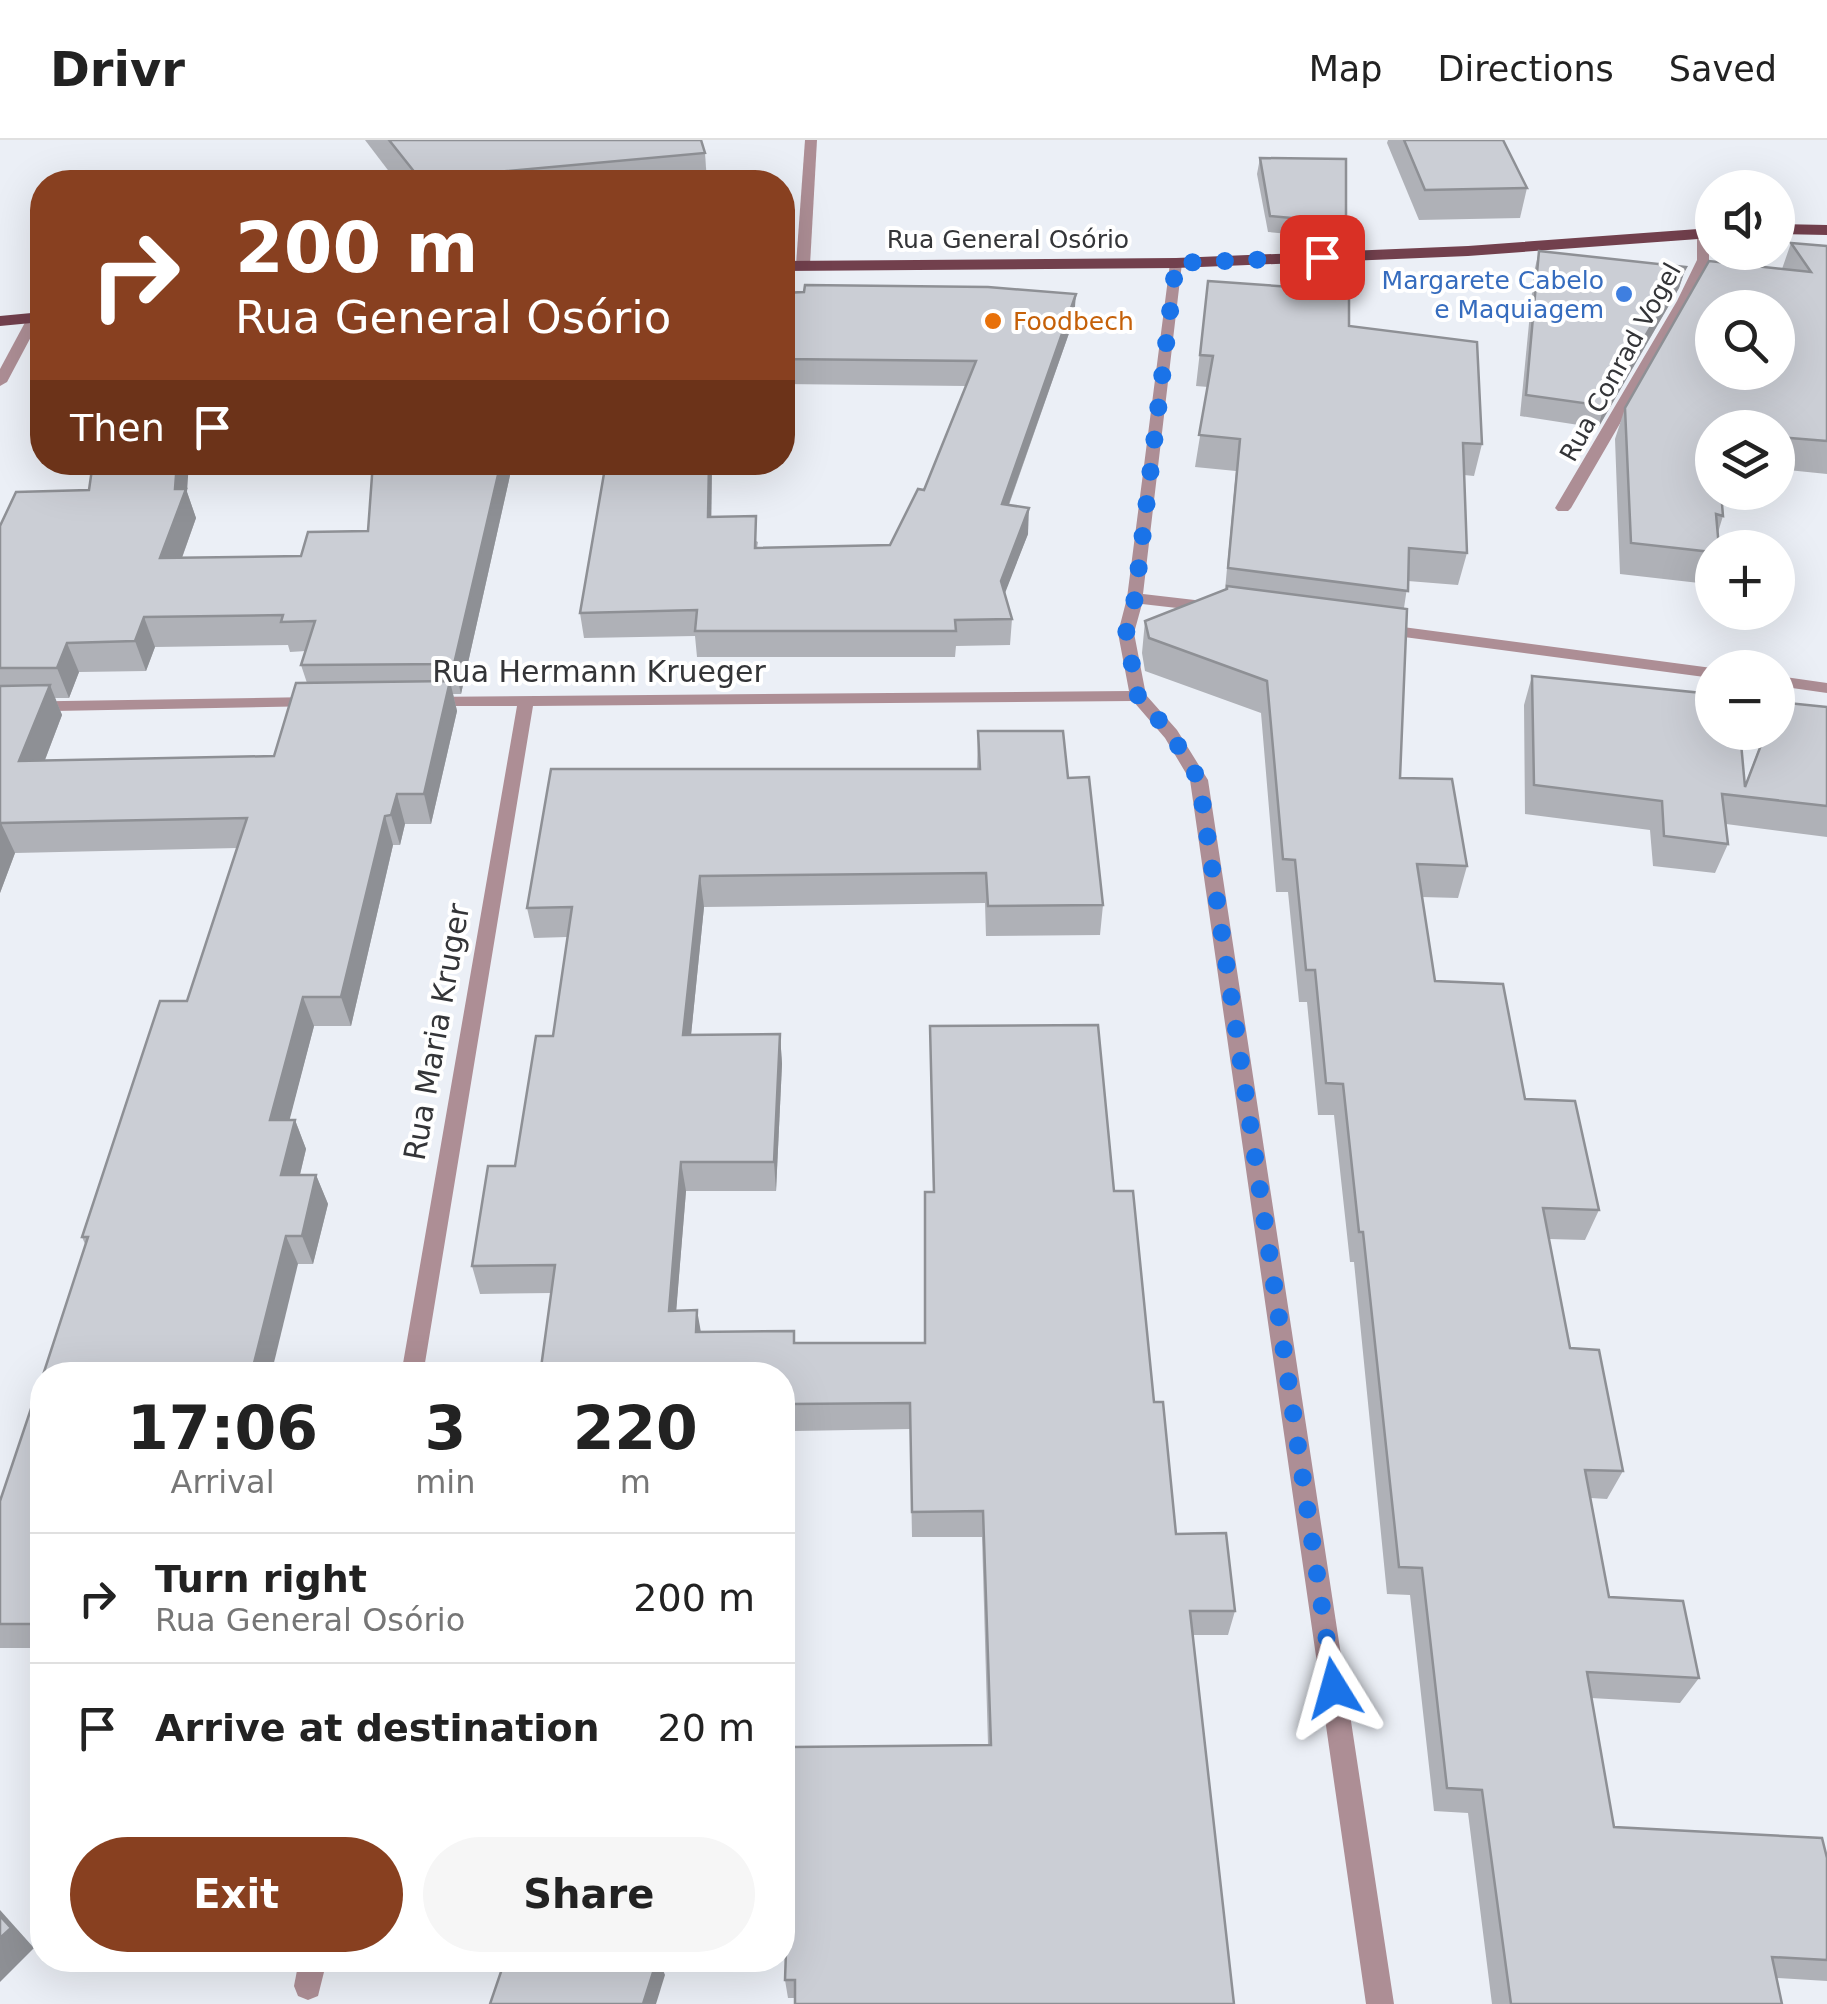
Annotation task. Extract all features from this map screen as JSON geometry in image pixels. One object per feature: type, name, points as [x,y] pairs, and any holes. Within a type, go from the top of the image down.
[{"type":"main road","points":[[1795,229],[1827,230]]},
{"type":"main road","name":"Rua General Osório","points":[[795,266],[1176,263],[1468,252],[1695,234]]},
{"type":"main road","points":[[0,321],[30,319]]},
{"type":"street","points":[[802,266],[812,140]]},
{"type":"street","points":[[1176,263],[1135,598],[1126,633],[1138,696],[1171,734],[1199,780],[1380,2004]]},
{"type":"street","name":"Rua Conrad Vogel","points":[[1563,508],[1698,270]]},
{"type":"street","points":[[0,382],[30,331]]},
{"type":"street","points":[[1135,598],[1228,609]]},
{"type":"street","points":[[1364,627],[1695,671]]},
{"type":"street","points":[[1795,684],[1827,688]]},
{"type":"street","name":"Rua Hermann Krueger","points":[[409,701],[1138,696]]},
{"type":"street","name":"Rua Maria Kruger","points":[[414,1362],[526,700]]},
{"type":"street","points":[[0,706],[331,702]]},
{"type":"building","points":[[389,140],[701,140],[705,153],[519,170],[413,170]]},
{"type":"building","points":[[1404,140],[1503,140],[1527,188],[1425,190]]},
{"type":"building","points":[[1260,158],[1346,159],[1346,223],[1270,216]]},
{"type":"building","points":[[1795,243],[1827,246],[1827,441],[1795,438],[1795,410],[1695,410],[1695,510],[1722,510],[1723,516],[1716,514],[1717,530],[1695,530],[1695,550],[1631,543],[1625,408],[1704,270],[1811,272]]},
{"type":"building","points":[[1539,251],[1686,267],[1604,406],[1526,395]]},
{"type":"building","points":[[1208,281],[1349,291],[1349,326],[1477,342],[1482,444],[1463,443],[1467,553],[1409,548],[1408,591],[1228,568],[1240,439],[1199,435],[1213,356],[1200,355]]},
{"type":"building","points":[[805,285],[988,287],[1076,294],[1002,504],[1029,508],[1001,581],[1012,619],[955,620],[956,631],[695,631],[697,610],[580,613],[604,475],[709,475],[708,517],[756,516],[755,548],[890,545],[918,489],[924,490],[976,361],[795,359],[795,292],[804,292]]},
{"type":"building","points":[[91,475],[176,475],[175,489],[186,489],[160,558],[301,556],[308,532],[368,531],[372,475],[498,475],[454,664],[301,665],[315,621],[281,622],[283,615],[144,617],[135,641],[67,643],[57,668],[0,668],[0,526],[16,492],[89,490]]},
{"type":"building","points":[[1227,586],[1407,609],[1400,778],[1452,779],[1467,866],[1417,864],[1435,981],[1503,984],[1525,1099],[1575,1101],[1599,1210],[1543,1208],[1570,1348],[1599,1350],[1623,1471],[1585,1470],[1609,1597],[1683,1601],[1699,1678],[1587,1672],[1614,1827],[1822,1838],[1827,1858],[1827,1960],[1772,1957],[1782,2004],[1511,2004],[1482,1790],[1447,1788],[1422,1568],[1399,1567],[1343,1084],[1326,1083],[1315,970],[1306,970],[1295,860],[1283,859],[1267,681],[1149,638],[1145,621]]},
{"type":"building","points":[[1532,676],[1695,692],[1695,750],[1742,750],[1745,787],[1759,750],[1795,750],[1795,704],[1827,707],[1827,806],[1722,794],[1728,844],[1664,836],[1662,801],[1534,785]]},
{"type":"building","points":[[450,681],[424,794],[397,794],[391,815],[385,816],[341,997],[303,997],[270,1120],[295,1120],[281,1175],[316,1175],[302,1236],[286,1236],[254,1362],[47,1362],[88,1237],[82,1237],[160,1001],[187,1001],[247,818],[0,825],[0,686],[50,685],[19,761],[274,756],[296,683]]},
{"type":"building","points":[[978,731],[1063,731],[1068,778],[1089,777],[1103,905],[988,906],[986,873],[700,876],[683,1035],[780,1034],[774,1162],[681,1162],[669,1311],[697,1310],[696,1332],[794,1331],[794,1343],[925,1343],[925,1192],[934,1192],[930,1026],[1098,1025],[1114,1191],[1133,1191],[1154,1402],[1163,1402],[1176,1534],[1226,1533],[1235,1611],[1190,1611],[1234,2004],[795,2004],[795,1980],[785,1980],[785,1972],[795,1972],[795,1747],[991,1745],[983,1511],[912,1512],[910,1403],[795,1404],[795,1362],[542,1362],[555,1265],[472,1266],[488,1166],[515,1166],[536,1036],[553,1036],[572,907],[527,908],[551,769],[980,769]]},
{"type":"building","points":[[30,1412],[30,1624],[0,1624],[0,1501]]},
{"type":"building","points":[[0,1916],[11,1928],[0,1938]]},
{"type":"building","points":[[501,1972],[653,1972],[643,2004],[490,2004]]},
{"type":"place","name":"Margarete Cabelo e Maquiagem","points":[[1624,294]]},
{"type":"place","name":"Foodbech","points":[[993,321]]},
{"type":"route","points":[[1322,257],[1176,263],[1135,598],[1126,633],[1138,696],[1171,734],[1199,780],[1334,1688]]}]
